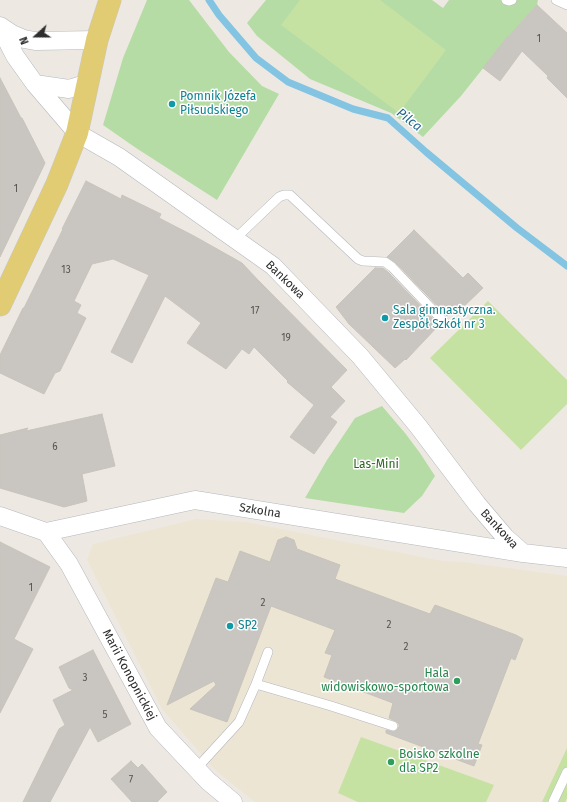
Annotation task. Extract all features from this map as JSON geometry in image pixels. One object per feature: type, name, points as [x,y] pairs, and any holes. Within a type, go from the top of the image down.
[{"type":"main road","points":[[0,305],[57,184],[77,134],[97,40],[110,0]]},
{"type":"street","name":"Bankowa","points":[[0,26],[12,34],[34,41],[97,40]]},
{"type":"street","name":"Bankowa","points":[[0,26],[15,56],[35,84],[77,134],[119,157],[274,266],[360,356],[418,426],[477,504],[505,537],[523,553]]},
{"type":"street","points":[[35,84],[69,89],[88,83]]},
{"type":"street","name":"Szkolna","points":[[46,532],[195,500],[523,553],[567,558]]},
{"type":"street","name":"Bankowa","points":[[452,541],[463,541],[479,533],[482,527],[483,518],[477,504]]},
{"type":"street","points":[[0,516],[46,532]]},
{"type":"street","name":"Marii Konopnickiej","points":[[46,532],[69,564],[158,728],[196,769],[232,802]]},
{"type":"lane","points":[[506,0],[512,0]]},
{"type":"lane","points":[[556,0],[567,5]]},
{"type":"lane","points":[[235,239],[279,197],[290,195],[358,258],[363,261],[385,262],[392,267],[447,326]]},
{"type":"lane","points":[[196,769],[239,722],[268,652]]},
{"type":"lane","points":[[256,684],[393,726]]},
{"type":"lane","points":[[553,802],[567,772]]},
{"type":"shaded area","points":[[196,519],[246,522],[442,561],[463,562],[567,576],[567,802],[255,802],[215,770],[162,709],[87,560],[93,544]]},
{"type":"green space","points":[[147,0],[189,0],[229,52],[262,86],[279,94],[217,200],[103,125],[123,58]]},
{"type":"green space","points":[[266,0],[432,0],[443,8],[449,0],[538,0],[537,5],[508,37],[461,96],[423,137],[391,113],[310,79],[257,36],[247,23]]},
{"type":"green space","points":[[300,0],[380,0],[446,50],[399,113],[281,25]]},
{"type":"green space","points":[[488,301],[567,380],[567,404],[521,450],[430,358]]},
{"type":"green space","name":"Las-Mini","points":[[382,406],[405,433],[435,476],[422,496],[404,513],[305,498],[327,460],[355,418]]},
{"type":"green space","name":"Boisko szkolne dla SP2","points":[[361,737],[494,785],[486,802],[358,802],[338,793]]},
{"type":"green space","points":[[567,748],[567,798],[565,802],[542,802]]},
{"type":"building","points":[[537,5],[567,33],[567,98],[547,78],[548,76],[522,51],[500,81],[483,68],[508,36]]},
{"type":"building","points":[[0,78],[45,163],[0,257]]},
{"type":"building","points":[[86,181],[121,199],[122,195],[161,214],[159,218],[242,263],[347,370],[331,387],[345,401],[330,417],[337,422],[314,454],[290,437],[314,405],[287,382],[288,381],[254,347],[249,354],[242,349],[226,369],[187,343],[201,323],[165,296],[132,363],[111,352],[149,275],[113,259],[92,264],[74,301],[81,305],[77,313],[86,318],[60,371],[55,373],[44,394],[0,373],[0,355]]},
{"type":"building","points":[[414,230],[463,278],[468,273],[483,288],[458,312],[455,309],[447,316],[396,263],[387,257]]},
{"type":"building","name":"Sala gimnastyczna. Zespół Szkół nr 3","points":[[375,268],[383,268],[388,272],[439,325],[406,360],[405,359],[395,368],[349,324],[336,307]]},
{"type":"building","points":[[102,414],[115,466],[82,474],[87,501],[64,507],[0,488],[0,435],[28,428],[26,431]]},
{"type":"building","points":[[286,537],[294,540],[297,549],[340,565],[335,579],[430,614],[435,605],[516,635],[523,639],[515,660],[511,658],[478,744],[482,745],[474,766],[386,733],[386,730],[394,732],[399,727],[397,722],[389,718],[393,703],[324,677],[332,655],[325,653],[335,630],[271,606],[227,722],[190,709],[216,685],[214,681],[167,705],[216,578],[228,582],[240,551],[270,562],[278,540]]},
{"type":"building","points":[[0,542],[50,567],[14,639],[33,649],[0,713]]},
{"type":"building","points":[[93,650],[131,724],[98,742],[90,727],[50,802],[23,802],[59,729],[65,725],[53,700],[73,690],[69,688],[59,667]]},
{"type":"building","points":[[131,761],[138,768],[142,764],[167,792],[157,802],[132,802],[111,779]]},
{"type":"waterway","name":"Pilca","points":[[209,0],[219,15],[256,58],[288,82],[353,109],[388,118],[426,152],[517,228],[567,266]]},
{"type":"place","name":"Pomnik Józefa Piłsudskiego","points":[[172,104]]},
{"type":"place","name":"Sala gimnastyczna. Zespół Szkół nr 3","points":[[385,318]]},
{"type":"place","name":"SP2","points":[[230,626]]},
{"type":"place","name":"Hala widowiskowo-sportowa","points":[[457,681]]},
{"type":"place","name":"Boisko szkolne dla SP2","points":[[391,762]]}]
